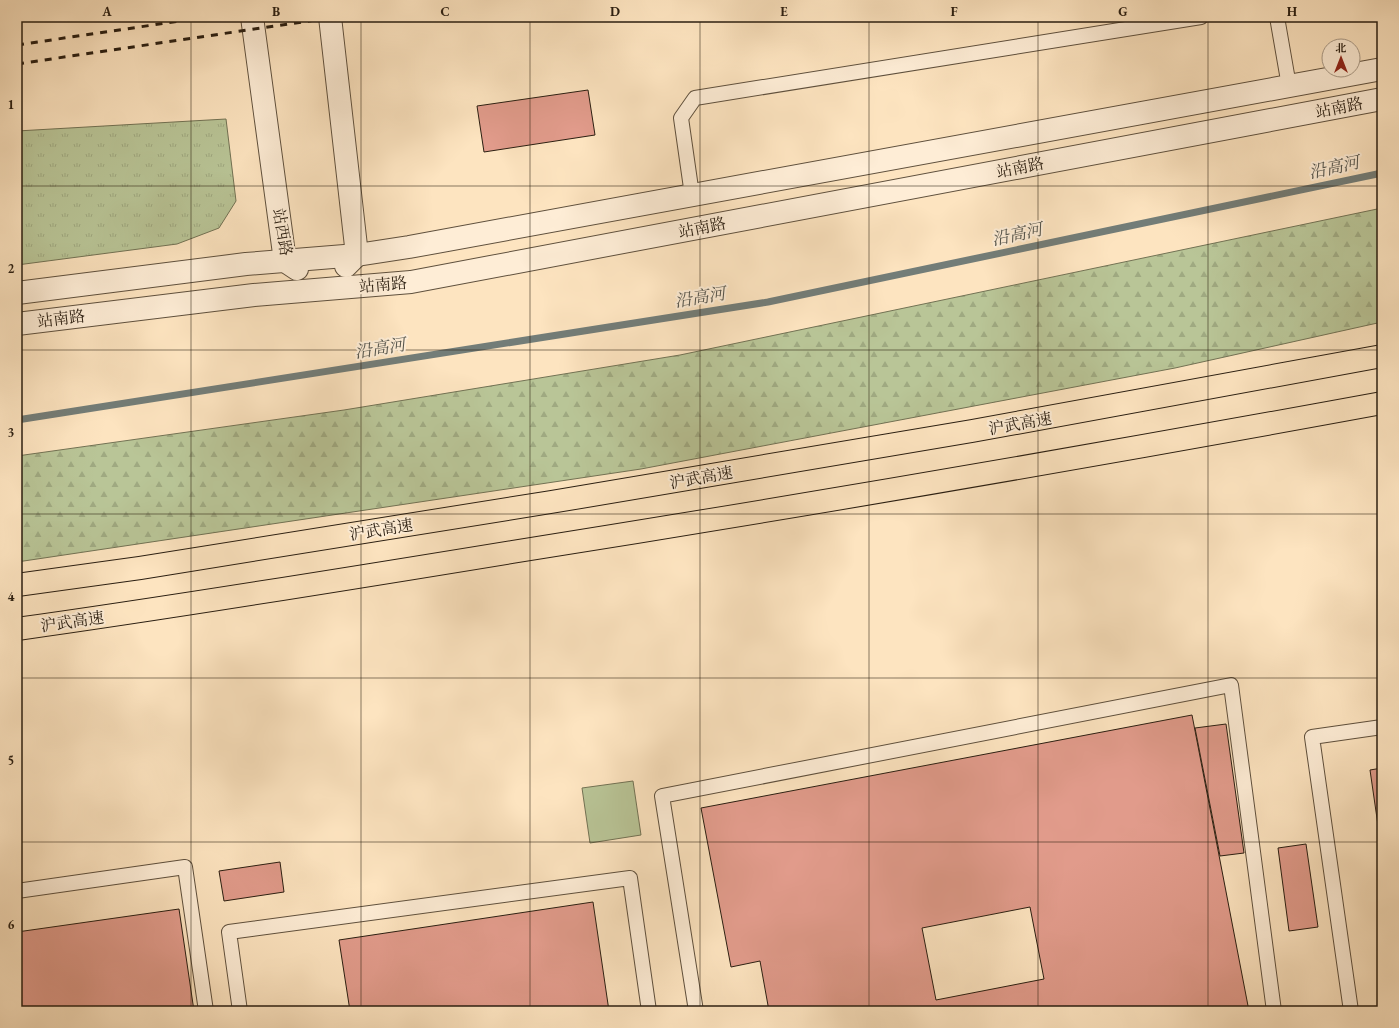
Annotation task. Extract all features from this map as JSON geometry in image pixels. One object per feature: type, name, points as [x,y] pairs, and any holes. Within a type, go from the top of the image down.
[{"type":"highway","name":"沪武高速","points":[[17,585],[140,568],[551,502],[972,431],[1382,356]]},
{"type":"highway","name":"沪武高速","points":[[17,629],[149,610],[701,522],[1205,436],[1382,403]]},
{"type":"street","name":"站西路","points":[[252,17],[285,261],[326,288]]},
{"type":"street","points":[[326,288],[357,255],[330,17]]},
{"type":"street","name":"站南路","points":[[17,293],[246,264],[357,255],[409,247],[1382,69]]},
{"type":"street","name":"站南路","points":[[17,324],[254,295],[411,282],[1382,99]]},
{"type":"lane","points":[[692,195],[680,118],[695,98],[1201,17]]},
{"type":"lane","points":[[1277,17],[1289,86]]},
{"type":"lane","points":[[696,1011],[662,796],[1231,685],[1274,1011]]},
{"type":"lane","points":[[1351,1011],[1312,737],[1382,727]]},
{"type":"lane","points":[[17,891],[185,867],[206,1011]]},
{"type":"lane","points":[[240,1011],[229,932],[630,878],[649,1011]]},
{"type":"green space","points":[[226,119],[236,201],[219,228],[177,244],[17,265],[17,131]]},
{"type":"green space","points":[[1382,208],[1382,322],[1175,368],[641,469],[17,562],[17,456],[344,410],[680,355]]},
{"type":"green space","points":[[633,781],[641,835],[590,843],[582,788]]},
{"type":"building","points":[[588,90],[595,135],[484,152],[477,106]]},
{"type":"building","points":[[1192,715],[1249,1011],[769,1011],[760,961],[731,967],[701,808]],"holes":[[[1030,907],[1044,979],[936,1000],[922,928]]]},
{"type":"building","points":[[1226,724],[1244,853],[1220,856],[1195,728]]},
{"type":"building","points":[[1382,768],[1382,853],[1370,770]]},
{"type":"building","points":[[1306,844],[1318,927],[1289,931],[1278,848]]},
{"type":"building","points":[[280,862],[284,892],[224,901],[219,871]]},
{"type":"building","points":[[593,902],[609,1011],[350,1011],[339,940]]},
{"type":"building","points":[[179,909],[194,1011],[17,1011],[17,932]]},
{"type":"waterway","name":"沿高河","points":[[17,420],[768,302],[1382,173]]},
{"type":"railway","points":[[17,45],[207,17]]},
{"type":"railway","points":[[17,64],[336,17]]}]
